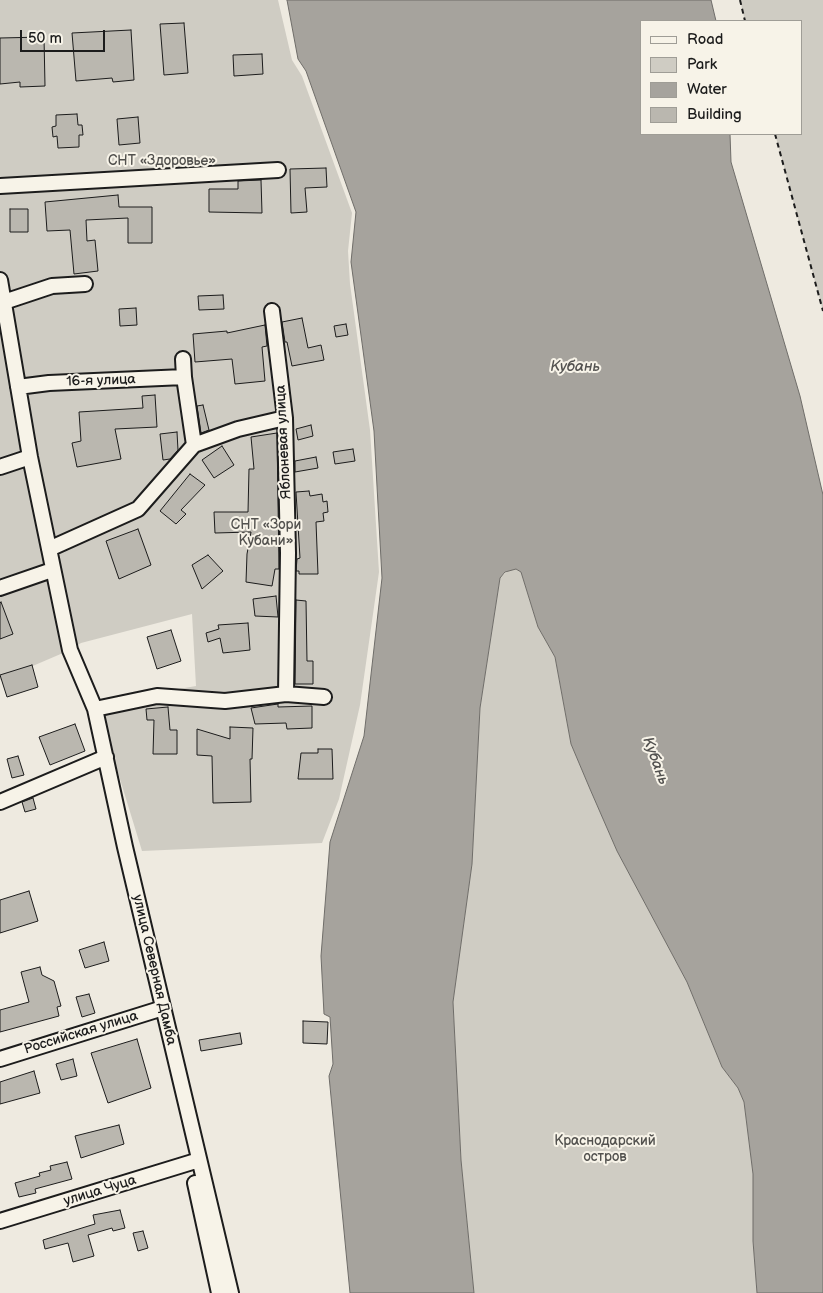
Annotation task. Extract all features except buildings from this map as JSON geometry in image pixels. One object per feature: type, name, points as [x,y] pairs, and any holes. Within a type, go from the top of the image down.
[{"type":"street","points":[[0,186],[278,170]]},
{"type":"street","name":"улица Северная Дамба","points":[[0,280],[4,302],[6,352],[18,387],[52,570],[70,650],[95,709],[199,1160],[220,1292]]},
{"type":"street","points":[[4,302],[46,287],[62,284],[85,284]]},
{"type":"street","name":"Яблоневая улица","points":[[272,311],[285,418],[288,553],[286,694]]},
{"type":"street","points":[[183,359],[194,445]]},
{"type":"street","name":"16-я улица","points":[[18,387],[49,383],[184,377]]},
{"type":"street","points":[[49,549],[138,509],[194,445],[238,429],[285,418]]},
{"type":"street","points":[[0,467],[30,456]]},
{"type":"street","points":[[0,588],[52,570]]},
{"type":"street","points":[[95,709],[157,696],[224,701],[286,694],[324,697]]},
{"type":"street","points":[[0,802],[106,757]]},
{"type":"street","name":"Российская улица","points":[[0,1059],[163,1008]]},
{"type":"street","name":"улица Чуца","points":[[0,1221],[199,1160]]},
{"type":"path","points":[[740,0],[745,20]]},
{"type":"path","points":[[775,135],[823,311]]},
{"type":"path","points":[[818,294],[823,292]]},
{"type":"green space","points":[[0,0],[278,0],[292,60],[302,76],[352,213],[348,251],[350,284],[370,430],[379,572],[360,705],[339,799],[322,843],[142,851],[112,753],[103,702],[196,686],[192,614],[81,643],[70,650],[0,680]]},
{"type":"green space","points":[[740,0],[823,0],[823,311],[775,135],[803,135],[803,20],[745,20]]},
{"type":"green space","name":"Краснодарский остров","points":[[510,569],[516,569],[521,572],[538,627],[555,657],[571,744],[617,851],[687,982],[722,1067],[738,1088],[744,1102],[753,1174],[753,1241],[757,1293],[474,1293],[461,1160],[453,1002],[472,864],[480,708],[500,578]]},
{"type":"water","name":"Кубань","points":[[287,0],[711,0],[716,20],[640,20],[640,135],[730,135],[731,162],[800,396],[823,495],[823,1293],[757,1293],[753,1241],[753,1174],[744,1102],[738,1088],[722,1067],[687,982],[617,851],[590,789],[571,744],[555,657],[538,627],[521,572],[516,569],[505,572],[500,578],[480,708],[472,864],[453,1002],[461,1160],[474,1293],[350,1293],[329,1076],[333,1064],[330,1017],[324,1014],[321,956],[330,842],[364,736],[382,578],[374,431],[351,262],[356,212],[306,71],[298,59]]},
{"type":"park label","name":"СНТ «Здоровье»","points":[[162,161]]},
{"type":"park label","name":"СНТ «Зори Кубани»","points":[[266,534]]}]
